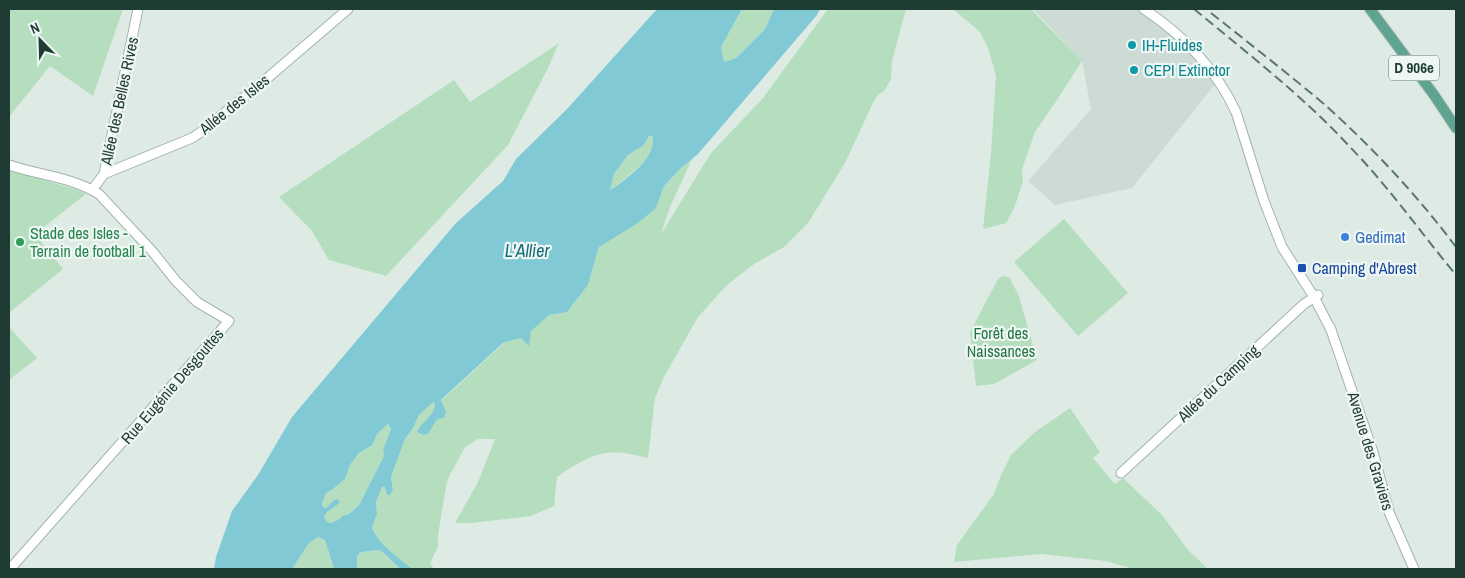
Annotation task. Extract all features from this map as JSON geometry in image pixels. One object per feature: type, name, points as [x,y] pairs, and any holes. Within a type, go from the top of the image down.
[{"type":"main road","name":"D 906e","points":[[1370,9],[1456,128]]},
{"type":"street","name":"Allée des Belles Rives","points":[[92,190],[104,174],[138,9]]},
{"type":"street","name":"Allée des Isles","points":[[104,174],[192,138],[204,130],[348,9]]},
{"type":"street","name":"Avenue des Graviers","points":[[1144,9],[1173,31],[1198,55],[1220,82],[1236,112],[1264,201],[1272,220],[1326,311],[1373,452],[1389,512],[1414,569]]},
{"type":"street","name":"Rue Eugénie Desgouttes","points":[[9,165],[70,182],[99,194],[152,251],[180,285],[198,302],[229,321],[10,569]]},
{"type":"street","name":"Allée du Camping","points":[[1121,472],[1304,304],[1316,296]]},
{"type":"shaded area","points":[[1033,9],[1140,9],[1190,51],[1216,83],[1132,188],[1055,205],[1028,181],[1091,109],[1082,61]]},
{"type":"green space","points":[[9,9],[123,9],[93,96],[50,66],[9,117]]},
{"type":"green space","points":[[742,9],[774,9],[765,29],[736,58],[723,62],[721,47]]},
{"type":"green space","points":[[828,9],[906,9],[892,61],[891,79],[885,90],[878,95],[873,103],[845,163],[808,223],[784,247],[754,264],[727,285],[698,317],[664,377],[655,398],[648,458],[615,452],[597,455],[580,462],[557,477],[554,506],[531,516],[455,523],[478,482],[495,439],[478,439],[465,447],[447,482],[438,536],[438,547],[430,563],[434,569],[415,569],[405,565],[389,550],[372,528],[377,514],[376,502],[382,487],[385,487],[387,495],[393,490],[391,477],[405,439],[419,415],[433,401],[435,404],[433,412],[417,432],[423,435],[442,404],[441,401],[504,343],[521,338],[549,315],[567,312],[588,285],[599,247],[656,208],[664,186],[692,159],[670,207],[661,234],[711,153],[763,98]]},
{"type":"green space","points":[[953,9],[1031,9],[1082,61],[1035,132],[1022,169],[1023,181],[1015,206],[1006,223],[983,229],[991,153],[996,76],[988,48],[980,32]]},
{"type":"green space","points":[[559,43],[508,145],[386,276],[329,260],[312,231],[279,197],[454,80],[470,102]]},
{"type":"green space","points":[[649,136],[652,136],[653,144],[646,159],[631,174],[610,190],[614,174],[628,155],[644,145]]},
{"type":"green space","points":[[9,170],[86,194],[35,234],[63,269],[9,313]]},
{"type":"green space","points":[[1064,219],[1128,293],[1078,336],[1014,262]]},
{"type":"green space","name":"Forêt des Naissances","points":[[1003,276],[1009,277],[1019,296],[1037,360],[994,384],[976,386],[970,332],[998,279]]},
{"type":"green space","points":[[9,327],[37,358],[9,380]]},
{"type":"green space","points":[[1070,408],[1100,452],[1093,458],[1115,484],[1123,478],[1162,515],[1188,550],[1208,569],[1133,569],[1106,561],[1041,554],[954,562],[957,545],[994,494],[1011,455],[1035,432]]},
{"type":"green space","points":[[388,424],[391,429],[383,450],[384,456],[359,505],[340,519],[331,523],[327,522],[324,517],[327,512],[340,503],[334,500],[324,508],[322,504],[326,493],[345,479],[350,465],[359,453],[371,446],[377,434]]},
{"type":"green space","points":[[318,537],[325,540],[334,569],[292,569],[309,543]]},
{"type":"green space","points":[[379,550],[400,569],[357,569],[357,556],[361,552]]},
{"type":"water","name":"L'Allier","points":[[657,9],[742,9],[721,47],[724,62],[736,58],[765,29],[774,9],[820,9],[817,15],[698,154],[664,186],[656,208],[638,223],[599,247],[588,285],[567,312],[549,315],[531,331],[529,346],[521,338],[503,343],[441,400],[446,412],[444,418],[437,419],[428,434],[423,435],[417,432],[433,412],[435,404],[433,402],[419,415],[405,439],[391,477],[393,490],[390,495],[387,495],[385,487],[382,487],[376,502],[377,514],[372,528],[384,545],[412,569],[400,569],[379,550],[361,552],[357,556],[357,569],[334,569],[325,540],[318,537],[309,543],[292,569],[214,569],[216,557],[232,511],[258,475],[292,417],[456,223],[503,181],[516,159],[568,108]],"holes":[[[649,136],[652,136],[653,144],[645,160],[623,181],[610,190],[614,174],[628,155],[644,145]],[[388,424],[391,429],[383,450],[384,456],[359,505],[340,519],[331,523],[327,522],[324,517],[327,512],[340,503],[338,499],[334,500],[324,508],[322,504],[326,493],[345,479],[350,465],[359,453],[371,446],[377,434]]]},
{"type":"railway","points":[[1194,9],[1274,75],[1332,128],[1378,178],[1456,275]]},
{"type":"railway","points":[[1211,13],[1342,120],[1410,190],[1456,247]]},
{"type":"place","name":"IH-Fluides","points":[[1132,45]]},
{"type":"place","name":"CEPI Extinctor","points":[[1134,70]]},
{"type":"place","name":"Gedimat","points":[[1345,237]]},
{"type":"place","name":"Stade des Isles - Terrain de football 1","points":[[20,242]]},
{"type":"place","name":"Camping d'Abrest","points":[[1302,268]]}]
